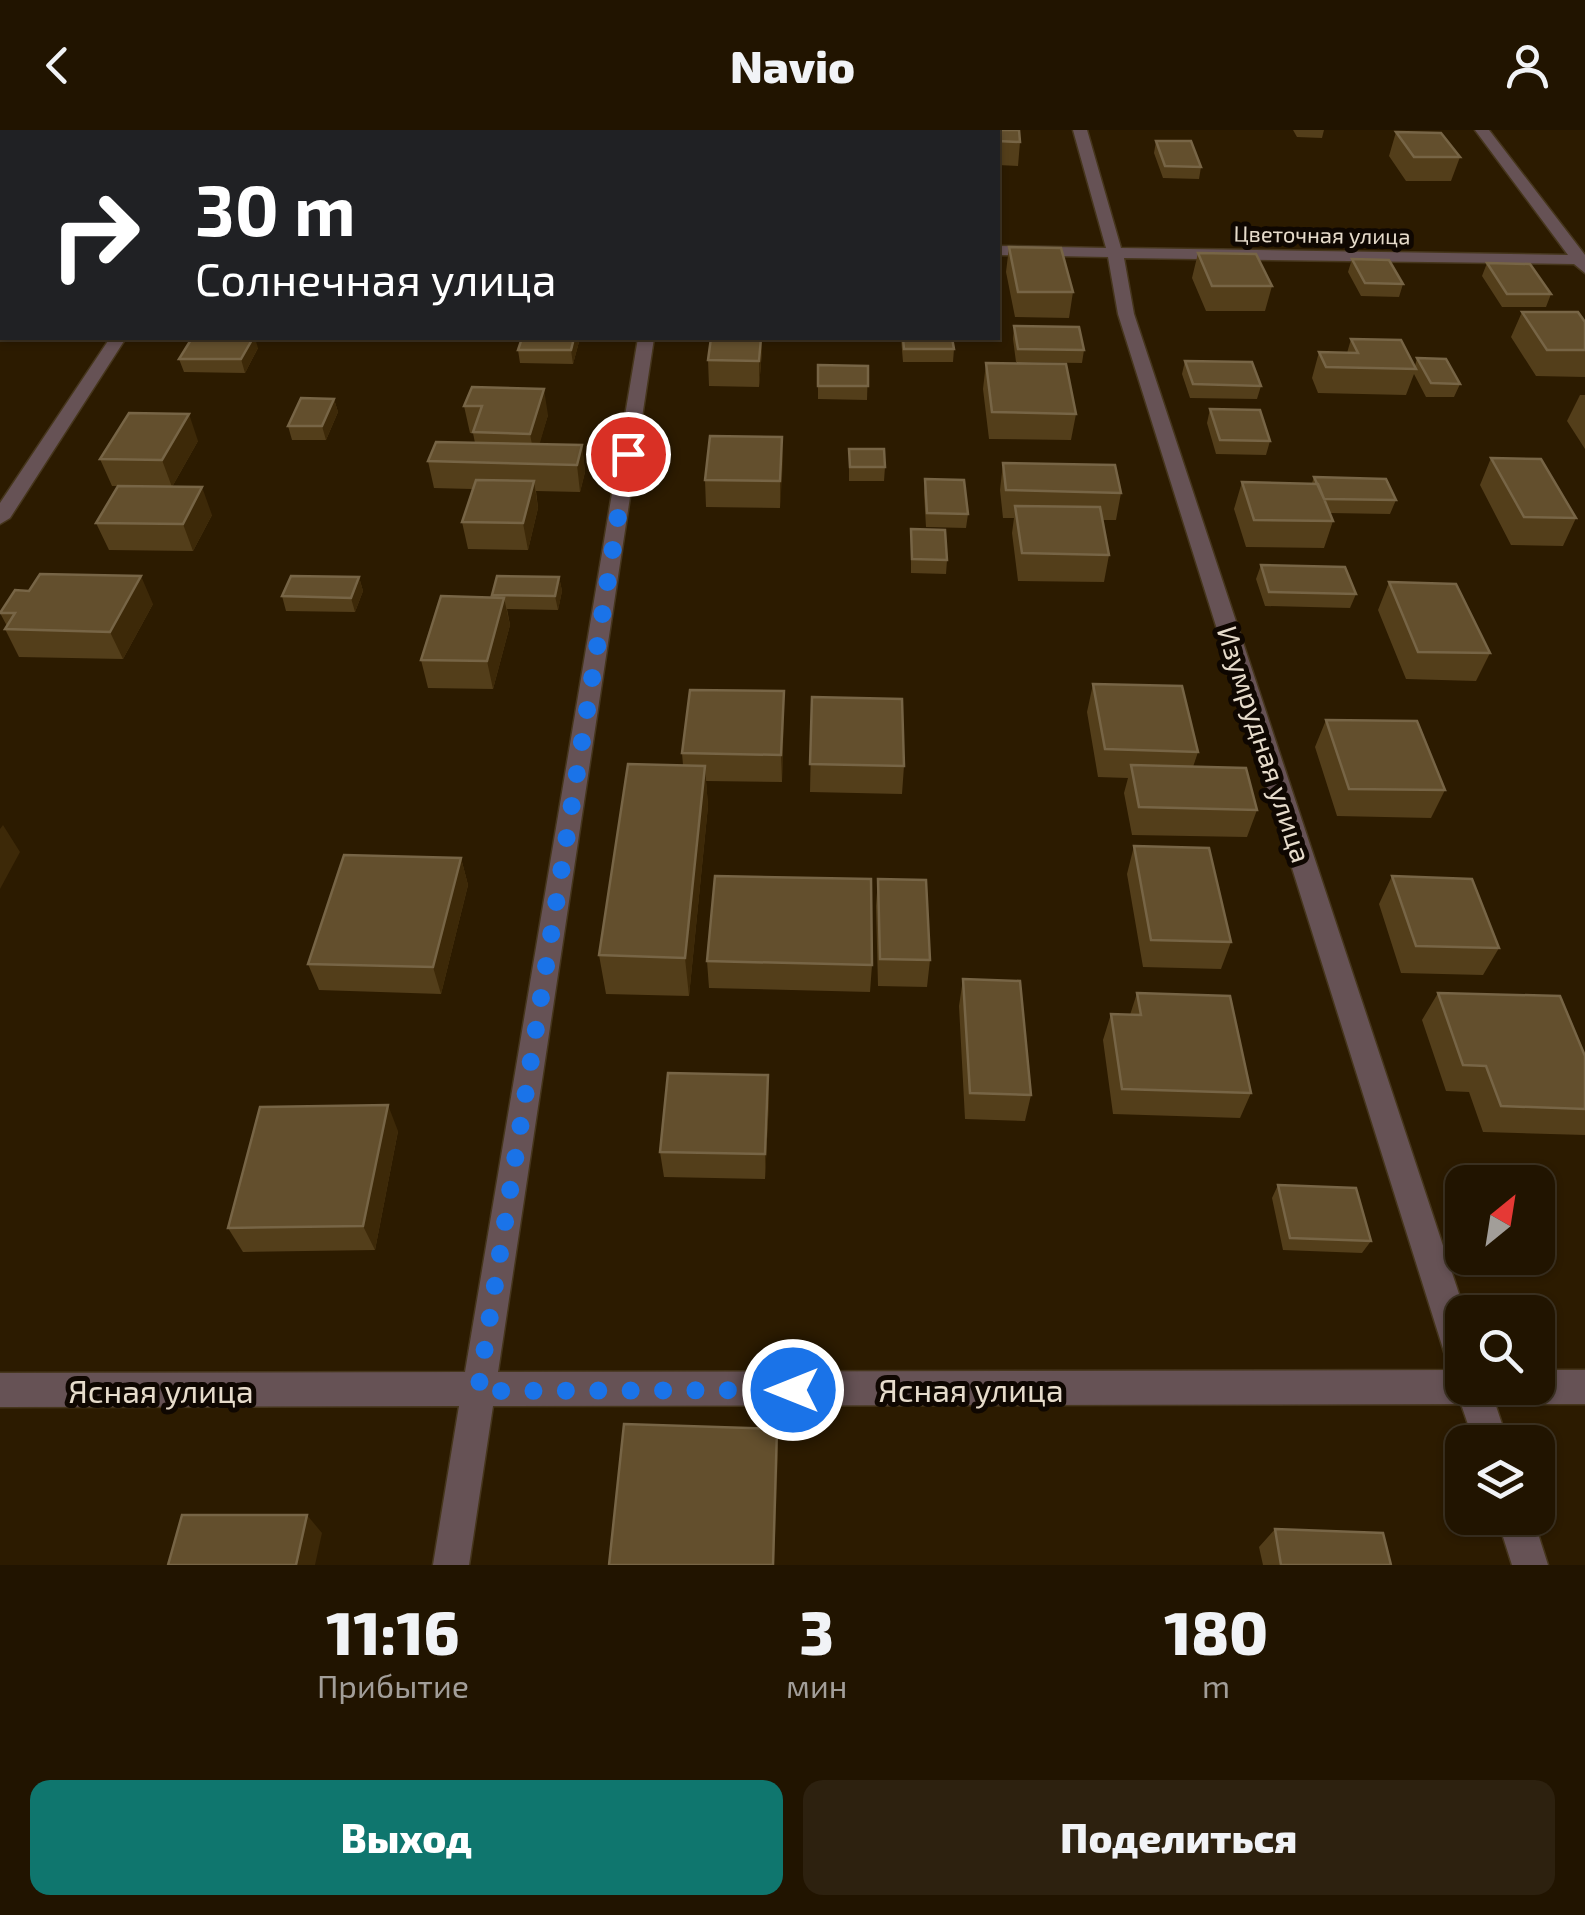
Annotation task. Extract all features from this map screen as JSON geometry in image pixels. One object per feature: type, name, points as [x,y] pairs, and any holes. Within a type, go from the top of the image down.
[{"type":"street","name":"Изумрудная улица","points":[[1080,130],[1115,253],[1126,314],[1445,1303]]},
{"type":"street","points":[[1482,130],[1583,263]]},
{"type":"street","name":"Цветочная улица","points":[[1000,251],[1583,263]]},
{"type":"street","points":[[0,518],[117,340]]},
{"type":"street","points":[[451,1565],[646,340]]},
{"type":"street","name":"Ясная улица","points":[[0,1390],[1445,1387]]},
{"type":"street","points":[[1555,1387],[1585,1387]]},
{"type":"street","points":[[1520,1535],[1530,1565]]},
{"type":"building","points":[[1000,130],[1019,130],[1020,142],[1000,141]]},
{"type":"building","points":[[1396,132],[1441,133],[1460,157],[1414,157]]},
{"type":"building","points":[[1156,141],[1191,141],[1201,167],[1165,166]]},
{"type":"building","points":[[1009,247],[1061,248],[1073,292],[1018,292]]},
{"type":"building","points":[[1198,253],[1256,254],[1272,286],[1212,286]]},
{"type":"building","points":[[1352,259],[1389,260],[1403,284],[1365,283]]},
{"type":"building","points":[[1487,263],[1530,264],[1551,294],[1507,294]]},
{"type":"building","points":[[1522,312],[1578,312],[1585,322],[1585,350],[1547,350]]},
{"type":"building","points":[[1014,326],[1079,327],[1084,350],[1018,349]]},
{"type":"building","points":[[1351,339],[1401,340],[1416,369],[1326,367],[1319,352],[1358,353]]},
{"type":"building","points":[[191,340],[252,340],[241,359],[179,359]]},
{"type":"building","points":[[521,340],[574,340],[571,350],[518,350]]},
{"type":"building","points":[[711,340],[761,340],[759,361],[708,360]]},
{"type":"building","points":[[903,340],[952,340],[954,349],[904,349]]},
{"type":"building","points":[[1417,358],[1446,359],[1460,384],[1431,383]]},
{"type":"building","points":[[1185,361],[1252,362],[1261,386],[1193,384]]},
{"type":"building","points":[[986,363],[1066,364],[1076,414],[992,412]]},
{"type":"building","points":[[818,365],[868,366],[868,386],[818,386]]},
{"type":"building","points":[[472,387],[544,389],[530,434],[473,432],[482,406],[464,406]]},
{"type":"building","points":[[301,398],[334,399],[322,426],[288,426]]},
{"type":"building","points":[[1210,409],[1260,410],[1270,441],[1220,440]]},
{"type":"building","points":[[129,413],[189,414],[162,460],[100,459]]},
{"type":"building","points":[[710,436],[782,437],[780,481],[705,480]]},
{"type":"building","points":[[436,442],[582,445],[577,465],[428,461]]},
{"type":"building","points":[[849,449],[884,449],[885,467],[850,467]]},
{"type":"building","points":[[1491,458],[1541,459],[1576,518],[1524,517]]},
{"type":"building","points":[[1003,463],[1115,465],[1121,493],[1006,490]]},
{"type":"building","points":[[1314,477],[1386,479],[1396,500],[1324,499]]},
{"type":"building","points":[[925,479],[964,480],[968,514],[927,513]]},
{"type":"building","points":[[476,480],[534,481],[523,523],[462,522]]},
{"type":"building","points":[[1242,482],[1318,484],[1333,521],[1254,520]]},
{"type":"building","points":[[118,486],[202,487],[183,524],[96,523]]},
{"type":"building","points":[[1015,506],[1100,507],[1109,555],[1022,553]]},
{"type":"building","points":[[911,529],[945,530],[947,560],[912,559]]},
{"type":"building","points":[[1261,565],[1345,567],[1356,594],[1269,592]]},
{"type":"building","points":[[40,574],[141,576],[110,632],[5,629],[15,613],[0,613],[15,590],[29,591]]},
{"type":"building","points":[[291,576],[359,577],[351,598],[282,596]]},
{"type":"building","points":[[497,576],[559,577],[555,596],[492,595]]},
{"type":"building","points":[[1389,582],[1456,584],[1490,653],[1418,652]]},
{"type":"building","points":[[441,596],[504,598],[487,661],[421,660]]},
{"type":"building","points":[[1093,684],[1182,686],[1198,752],[1105,749]]},
{"type":"building","points":[[690,690],[784,691],[781,755],[682,753]]},
{"type":"building","points":[[812,697],[902,699],[904,766],[810,764]]},
{"type":"building","points":[[1326,720],[1417,721],[1445,790],[1349,789]]},
{"type":"building","points":[[628,764],[705,766],[685,958],[599,955]]},
{"type":"building","points":[[1131,765],[1246,768],[1257,810],[1139,807]]},
{"type":"building","points":[[1134,846],[1209,848],[1231,942],[1151,940]]},
{"type":"building","points":[[344,855],[461,858],[433,967],[308,964]]},
{"type":"building","points":[[715,876],[871,879],[872,965],[707,961]]},
{"type":"building","points":[[1392,876],[1472,879],[1499,948],[1416,946]]},
{"type":"building","points":[[878,879],[926,880],[930,960],[880,959]]},
{"type":"building","points":[[963,979],[1020,981],[1031,1095],[970,1093]]},
{"type":"building","points":[[1137,993],[1230,996],[1251,1093],[1122,1089],[1111,1014],[1141,1015]]},
{"type":"building","points":[[1438,993],[1560,996],[1585,1056],[1585,1109],[1501,1106],[1486,1066],[1463,1065]]},
{"type":"building","points":[[668,1073],[768,1075],[765,1154],[660,1152]]},
{"type":"building","points":[[388,1105],[363,1226],[228,1228],[260,1107]]},
{"type":"building","points":[[1278,1185],[1356,1188],[1371,1241],[1290,1238]]},
{"type":"building","points":[[624,1424],[777,1429],[773,1565],[609,1565]]},
{"type":"building","points":[[182,1515],[307,1515],[296,1565],[168,1565]]},
{"type":"building","points":[[1275,1529],[1383,1533],[1391,1565],[1281,1565]]},
{"type":"route","points":[[628,454],[478,1391],[793,1390]]}]
